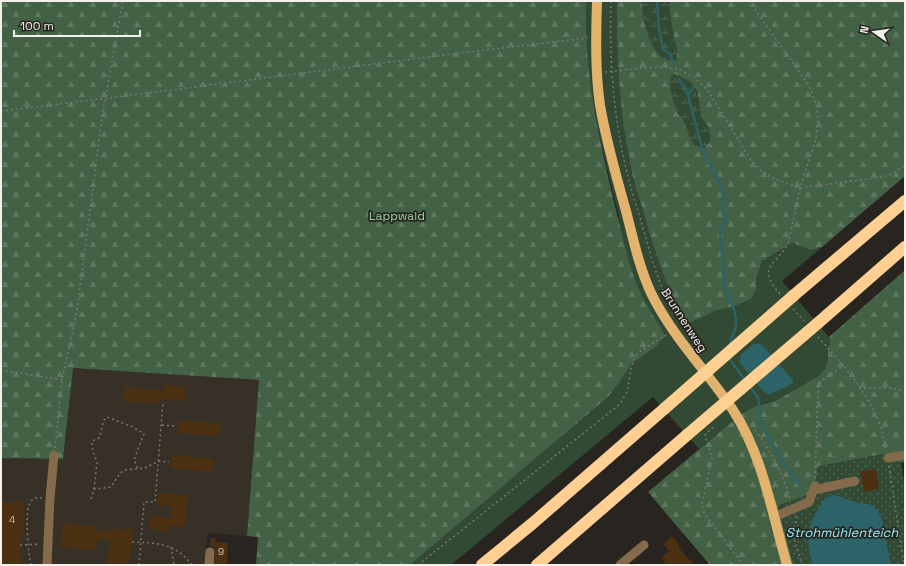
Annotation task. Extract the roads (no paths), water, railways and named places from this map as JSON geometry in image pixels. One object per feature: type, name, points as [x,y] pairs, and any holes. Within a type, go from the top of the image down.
[{"type":"highway","points":[[482,565],[905,201]]},
{"type":"highway","points":[[537,565],[905,248]]},
{"type":"main road","name":"Brunnenweg","points":[[597,1],[597,74],[600,104],[606,134],[635,248],[650,292],[673,331],[733,411],[753,450],[787,565]]},
{"type":"street","points":[[888,458],[905,455]]},
{"type":"street","points":[[47,565],[50,498],[54,456]]},
{"type":"street","points":[[774,517],[809,502],[814,488],[855,481]]},
{"type":"street","points":[[620,565],[644,545]]},
{"type":"street","points":[[209,565],[210,552]]},
{"type":"water","points":[[754,344],[760,344],[765,348],[793,380],[793,383],[769,395],[763,391],[739,362],[741,354]]},
{"type":"water","name":"Strohmühlenteich","points":[[832,495],[856,503],[869,504],[877,509],[881,517],[891,565],[813,565],[808,544],[810,525],[821,503]]},
{"type":"waterway","points":[[657,1],[659,29],[663,49],[670,54],[673,62]]},
{"type":"waterway","points":[[679,79],[688,95],[701,144],[707,160],[718,178],[723,197],[723,215],[726,222],[720,228],[720,231],[725,288],[736,319],[736,326],[729,346]]},
{"type":"waterway","points":[[688,95],[694,86]]},
{"type":"waterway","points":[[728,357],[745,380]]},
{"type":"waterway","points":[[749,386],[758,397],[760,418],[763,428],[783,462],[801,487]]},
{"type":"park label","name":"Lappwald","points":[[397,216]]}]
